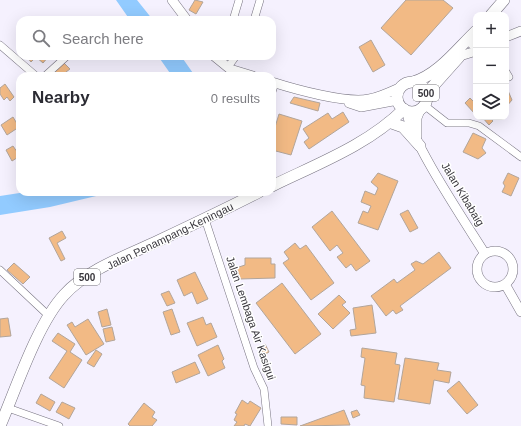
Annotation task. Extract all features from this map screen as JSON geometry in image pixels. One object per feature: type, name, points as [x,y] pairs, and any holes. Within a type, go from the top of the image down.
[{"type":"main road","points":[[494,12],[504,0]]},
{"type":"main road","points":[[497,12],[504,0]]},
{"type":"main road","name":"500","points":[[396,103],[414,111],[423,107],[426,94],[473,34]]},
{"type":"main road","points":[[460,51],[473,45]]},
{"type":"main road","name":"500","points":[[276,184],[353,147],[370,136],[389,122],[396,103],[398,91],[404,84],[420,80],[460,51]]},
{"type":"main road","name":"500","points":[[413,82],[422,86],[426,94]]},
{"type":"main road","name":"500","points":[[370,136],[396,103]]},
{"type":"main road","points":[[389,122],[403,127],[420,146]]},
{"type":"main road","name":"Jalan Penampang-Keningau","points":[[0,426],[30,355],[49,316],[64,295],[83,280],[116,261],[205,219],[246,196]]},
{"type":"street","points":[[172,0],[184,16]]},
{"type":"street","points":[[234,16],[239,0]]},
{"type":"street","points":[[255,16],[260,0]]},
{"type":"street","points":[[509,36],[521,31]]},
{"type":"street","points":[[0,45],[16,59]]},
{"type":"street","points":[[17,60],[31,72]]},
{"type":"street","points":[[49,72],[63,60]]},
{"type":"street","points":[[221,60],[245,72]]},
{"type":"street","points":[[276,87],[341,99],[361,107],[396,103]]},
{"type":"street","name":"Jalan Kibabaig","points":[[396,103],[409,122],[420,146],[485,254]]},
{"type":"street","points":[[423,107],[447,123],[470,123],[479,126],[521,157]]},
{"type":"street","name":"Jalan Kibabaig","points":[[420,146],[416,124],[423,107]]},
{"type":"street","name":"Jalan Lembaga Air Kasigui","points":[[205,219],[254,368],[264,389],[268,426]]},
{"type":"street","points":[[490,252],[501,253],[510,260],[512,265],[511,276],[505,284],[494,287],[484,284],[480,279],[477,269],[481,258],[485,254],[490,252]]},
{"type":"street","points":[[0,270],[49,316]]},
{"type":"street","points":[[505,284],[521,312]]},
{"type":"street","points":[[8,408],[59,426]]},
{"type":"water","points":[[116,0],[137,0],[150,16],[127,16]]},
{"type":"water","points":[[161,60],[184,60],[192,72],[169,72]]},
{"type":"water","points":[[16,194],[16,196],[96,196],[50,207],[0,215],[0,196]]},
{"type":"building","points":[[195,0],[203,2],[196,14],[189,10]]},
{"type":"building","points":[[406,0],[443,0],[453,8],[411,55],[381,28]]},
{"type":"building","points":[[371,40],[385,65],[373,72],[359,47]]},
{"type":"building","points":[[64,63],[70,69],[66,72],[54,72]]},
{"type":"building","points":[[5,84],[14,97],[10,101],[7,97],[4,100],[0,94],[0,88]]},
{"type":"building","points":[[509,93],[512,100],[509,104]]},
{"type":"building","points":[[294,97],[320,103],[318,111],[290,103]]},
{"type":"building","points":[[470,98],[473,101],[473,112],[465,103]]},
{"type":"building","points":[[343,112],[349,122],[309,149],[304,142],[309,138],[303,129],[328,113],[332,119]]},
{"type":"building","points":[[279,114],[302,121],[291,155],[276,151],[276,124]]},
{"type":"building","points":[[13,117],[16,122],[16,129],[7,135],[1,125]]},
{"type":"building","points":[[485,120],[493,121],[489,125]]},
{"type":"building","points":[[473,133],[486,139],[482,148],[486,153],[478,159],[463,152]]},
{"type":"building","points":[[13,146],[16,150],[16,158],[12,161],[6,150]]},
{"type":"building","points":[[378,173],[398,181],[378,230],[358,223],[363,211],[368,213],[371,206],[361,202],[365,191],[375,195],[378,188],[371,182]]},
{"type":"building","points":[[508,173],[519,178],[511,196],[502,192],[505,186],[503,183]]},
{"type":"building","points":[[408,210],[418,228],[410,232],[400,214]]},
{"type":"building","points":[[332,211],[370,261],[356,271],[351,264],[346,268],[337,257],[343,253],[337,245],[330,251],[312,227]]},
{"type":"building","points":[[62,231],[66,238],[57,243],[65,259],[61,261],[49,238]]},
{"type":"building","points":[[295,243],[300,249],[306,245],[334,283],[311,300],[283,263],[289,259],[284,252]]},
{"type":"building","points":[[439,252],[451,268],[400,306],[403,310],[396,314],[393,310],[386,316],[371,296],[394,279],[397,283],[415,270],[411,264],[416,261],[423,264]]},
{"type":"building","points":[[245,258],[271,258],[271,264],[275,264],[275,278],[240,279],[236,268],[245,265]]},
{"type":"building","points":[[14,263],[30,277],[23,284],[7,270]]},
{"type":"building","points":[[195,272],[208,299],[197,304],[192,292],[184,296],[177,280]]},
{"type":"building","points":[[282,283],[321,334],[295,354],[256,303]]},
{"type":"building","points":[[169,291],[175,303],[167,306],[161,294]]},
{"type":"building","points":[[339,295],[346,302],[342,305],[350,313],[333,329],[318,314]]},
{"type":"building","points":[[372,305],[376,333],[351,336],[350,330],[356,329],[353,308]]},
{"type":"building","points":[[107,309],[111,325],[102,327],[98,312]]},
{"type":"building","points":[[172,309],[180,332],[171,335],[163,312]]},
{"type":"building","points":[[203,317],[206,325],[211,323],[217,337],[197,346],[187,323]]},
{"type":"building","points":[[8,318],[11,336],[0,337],[0,319]]},
{"type":"building","points":[[88,319],[104,344],[86,355],[67,325],[72,322],[75,327]]},
{"type":"building","points":[[112,327],[115,340],[106,342],[103,329]]},
{"type":"building","points":[[58,333],[75,344],[70,352],[82,360],[64,388],[49,378],[67,351],[52,341]]},
{"type":"building","points":[[265,344],[269,352],[264,355],[260,347]]},
{"type":"building","points":[[218,345],[224,359],[222,361],[225,368],[208,376],[198,355]]},
{"type":"building","points":[[362,348],[397,353],[395,364],[400,365],[394,402],[364,398],[365,386],[361,385],[365,358],[361,357]]},
{"type":"building","points":[[96,350],[102,354],[94,367],[87,363]]},
{"type":"building","points":[[405,358],[439,363],[437,370],[451,372],[449,383],[434,380],[430,404],[398,399]]},
{"type":"building","points":[[195,362],[200,373],[176,383],[172,372]]},
{"type":"building","points":[[459,381],[478,405],[467,414],[447,391]]},
{"type":"building","points":[[41,394],[55,402],[50,411],[36,403]]},
{"type":"building","points":[[242,400],[248,404],[250,401],[261,408],[250,426],[245,424],[244,426],[234,426],[237,422],[234,420],[237,414],[235,413]]},
{"type":"building","points":[[62,402],[75,408],[69,419],[56,412]]},
{"type":"building","points":[[144,403],[155,412],[152,417],[157,420],[152,426],[130,426],[128,424]]},
{"type":"building","points":[[344,410],[350,425],[300,426]]},
{"type":"building","points":[[357,410],[360,415],[353,418],[351,412]]},
{"type":"building","points":[[281,417],[297,417],[297,425],[281,424]]}]
